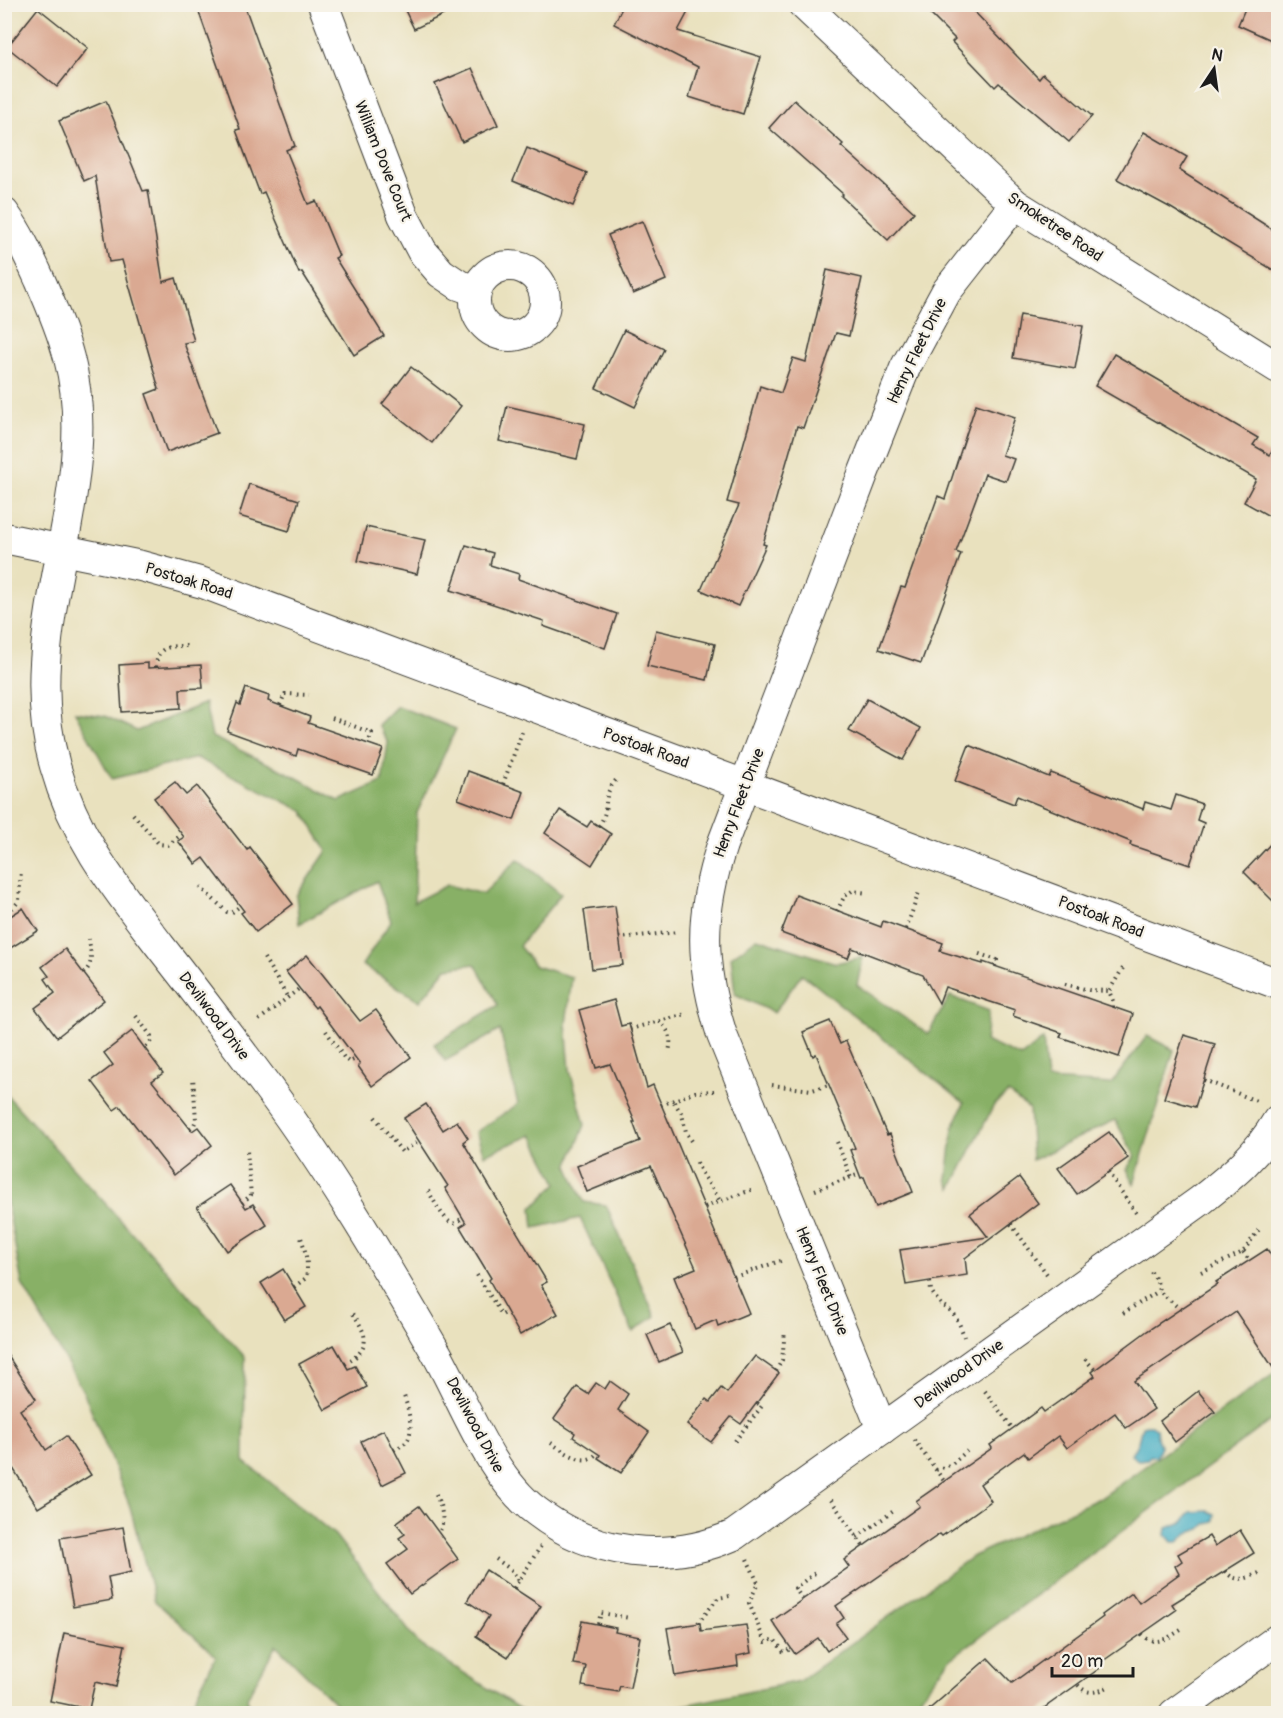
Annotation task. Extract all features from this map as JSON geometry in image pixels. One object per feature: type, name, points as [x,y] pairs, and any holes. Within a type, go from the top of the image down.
[{"type":"street","name":"William Dove Court","points":[[323,4],[403,215],[417,242],[441,273],[459,285],[476,291]]},
{"type":"street","name":"Smoketree Road","points":[[803,4],[1015,204],[1278,368]]},
{"type":"street","name":"Henry Fleet Drive","points":[[890,1424],[809,1251],[713,1006],[706,963],[705,929],[715,866],[862,474],[905,368],[946,292],[1015,204]]},
{"type":"street","name":"Devilwood Drive","points":[[4,213],[19,233],[52,308],[70,359],[78,429],[76,464],[63,549],[54,586],[44,659],[44,693],[53,762],[77,827],[108,878],[259,1075],[330,1176],[387,1266],[446,1369],[479,1436],[506,1481],[530,1507],[555,1526],[608,1547],[649,1552],[686,1550],[710,1545],[734,1535],[1144,1242],[1238,1172],[1260,1148],[1273,1113]]},
{"type":"street","name":"Postoak Road","points":[[4,538],[141,566],[202,583],[1278,984]]},
{"type":"street","points":[[1174,1713],[1278,1639]]},
{"type":"path","points":[[156,667],[156,657],[160,651],[172,646],[189,646]]},
{"type":"path","points":[[280,705],[285,694],[309,694]]},
{"type":"path","points":[[503,784],[531,705]]},
{"type":"path","points":[[332,718],[372,733],[368,744]]},
{"type":"path","points":[[599,826],[606,811],[608,790],[616,780]]},
{"type":"path","points":[[133,814],[159,844],[168,845],[182,834]]},
{"type":"path","points":[[12,909],[19,901],[21,870]]},
{"type":"path","points":[[200,887],[227,912],[231,913],[240,906]]},
{"type":"path","points":[[837,910],[844,897],[852,891],[868,893]]},
{"type":"path","points":[[906,929],[919,892]]},
{"type":"path","points":[[620,938],[705,929]]},
{"type":"path","points":[[83,973],[88,969],[91,960],[89,939]]},
{"type":"path","points":[[979,954],[997,960],[995,966]]},
{"type":"path","points":[[264,958],[288,998]]},
{"type":"path","points":[[1109,992],[1123,968]]},
{"type":"path","points":[[1065,984],[1109,992]]},
{"type":"path","points":[[259,1020],[300,988]]},
{"type":"path","points":[[1109,992],[1113,1007]]},
{"type":"path","points":[[630,1029],[713,1006]]},
{"type":"path","points":[[135,1016],[151,1036],[151,1041],[145,1048]]},
{"type":"path","points":[[659,1021],[670,1034],[669,1052]]},
{"type":"path","points":[[326,1031],[345,1059],[349,1062],[356,1059]]},
{"type":"path","points":[[189,1128],[196,1120],[193,1077]]},
{"type":"path","points":[[1204,1080],[1273,1113]]},
{"type":"path","points":[[662,1106],[695,1092],[769,1084],[812,1090],[829,1085]]},
{"type":"path","points":[[674,1102],[682,1114],[686,1132],[694,1144]]},
{"type":"path","points":[[375,1117],[402,1152],[419,1141]]},
{"type":"path","points":[[837,1142],[851,1178]]},
{"type":"path","points":[[243,1203],[251,1195],[248,1151]]},
{"type":"path","points":[[698,1162],[701,1175],[713,1188],[720,1202]]},
{"type":"path","points":[[1108,1172],[1144,1242],[1159,1291],[1180,1309]]},
{"type":"path","points":[[705,1207],[785,1189],[851,1178],[860,1174]]},
{"type":"path","points":[[429,1191],[446,1220],[451,1223],[463,1218]]},
{"type":"path","points":[[1011,1224],[1064,1299]]},
{"type":"path","points":[[1201,1272],[1243,1252],[1260,1228]]},
{"type":"path","points":[[294,1287],[306,1278],[308,1271],[305,1248],[300,1235]]},
{"type":"path","points":[[734,1277],[809,1251]]},
{"type":"path","points":[[1243,1252],[1249,1260]]},
{"type":"path","points":[[477,1275],[502,1315],[507,1312]]},
{"type":"path","points":[[930,1282],[931,1291],[936,1300],[942,1306],[947,1307],[963,1333],[970,1366],[1013,1429]]},
{"type":"path","points":[[1123,1313],[1159,1291]]},
{"type":"path","points":[[345,1365],[363,1350],[366,1340],[364,1330],[352,1312]]},
{"type":"path","points":[[776,1371],[782,1360],[785,1331]]},
{"type":"path","points":[[1085,1359],[1095,1370]]},
{"type":"path","points":[[394,1450],[406,1443],[409,1438],[408,1409],[403,1393]]},
{"type":"path","points":[[735,1441],[762,1406],[757,1403]]},
{"type":"path","points":[[890,1424],[944,1481]]},
{"type":"path","points":[[551,1443],[580,1459],[588,1460],[597,1453]]},
{"type":"path","points":[[936,1470],[952,1464],[967,1450]]},
{"type":"path","points":[[814,1478],[863,1546]]},
{"type":"path","points":[[436,1494],[443,1513],[439,1533]]},
{"type":"path","points":[[857,1537],[895,1510]]},
{"type":"path","points":[[514,1588],[555,1526]]},
{"type":"path","points":[[734,1535],[757,1577],[758,1582],[749,1603],[764,1640],[766,1642],[774,1639],[786,1652],[791,1648]]},
{"type":"path","points":[[496,1559],[513,1571],[518,1581]]},
{"type":"path","points":[[1225,1571],[1237,1579],[1248,1578],[1259,1573]]},
{"type":"path","points":[[802,1599],[795,1588],[815,1573]]},
{"type":"path","points":[[698,1623],[718,1598],[730,1596]]},
{"type":"path","points":[[598,1624],[601,1613],[630,1618]]},
{"type":"path","points":[[1142,1634],[1154,1642],[1167,1639],[1181,1630]]},
{"type":"path","points":[[1078,1685],[1092,1692],[1109,1686]]},
{"type":"green space","points":[[205,703],[212,737],[290,774],[339,801],[382,782],[388,743],[378,725],[397,706],[456,729],[417,813],[414,902],[447,885],[483,894],[518,859],[561,894],[519,946],[535,966],[572,977],[566,1024],[570,1070],[585,1125],[568,1166],[584,1202],[606,1205],[655,1316],[633,1332],[580,1218],[534,1228],[532,1208],[557,1183],[532,1135],[484,1155],[476,1132],[518,1104],[500,1030],[445,1061],[434,1044],[498,1005],[475,964],[447,968],[420,1001],[362,965],[391,921],[377,881],[299,924],[296,896],[327,851],[303,811],[197,758],[112,779],[75,712],[105,716],[137,731]]},
{"type":"green space","points":[[757,938],[836,963],[863,957],[857,985],[928,1034],[950,996],[989,1011],[985,1041],[1021,1057],[1043,1039],[1047,1080],[1111,1084],[1147,1036],[1174,1050],[1134,1184],[1127,1169],[1135,1156],[1115,1120],[1032,1160],[1029,1109],[1008,1093],[994,1105],[951,1189],[947,1179],[953,1128],[964,1103],[802,974],[774,1013],[735,994],[731,957]]},
{"type":"green space","points":[[4,1092],[245,1357],[244,1461],[335,1535],[419,1644],[526,1713],[345,1713],[276,1645],[247,1698],[252,1713],[187,1713],[216,1656],[155,1601],[129,1504],[84,1393],[22,1284],[5,1192]]},
{"type":"green space","points":[[1278,1371],[1278,1415],[950,1659],[908,1713],[644,1714],[799,1681],[973,1556],[1102,1497]]},
{"type":"water","points":[[1151,1425],[1156,1429],[1160,1447],[1156,1457],[1150,1456],[1148,1459],[1138,1460],[1131,1455],[1138,1442],[1142,1426]]},
{"type":"water","points":[[1208,1511],[1215,1514],[1214,1521],[1207,1523],[1201,1529],[1188,1533],[1178,1542],[1172,1542],[1166,1535],[1167,1528],[1183,1522],[1191,1512]]},
{"type":"building","points":[[196,4],[244,4],[295,146],[286,150],[308,204],[316,201],[339,256],[335,258],[384,336],[354,355],[302,272],[299,273],[264,192],[260,194],[236,130],[240,129]]},
{"type":"building","points":[[402,4],[466,4],[414,29]]},
{"type":"building","points":[[624,4],[673,4],[688,12],[678,31],[761,57],[743,114],[689,97],[698,67],[614,24]]},
{"type":"building","points":[[920,4],[967,4],[1039,79],[1043,74],[1092,116],[1069,142],[999,83],[995,87],[952,42],[955,39]]},
{"type":"building","points":[[1247,4],[1278,4],[1278,43],[1238,25]]},
{"type":"building","points":[[38,8],[88,48],[57,87],[7,47]]},
{"type":"building","points":[[472,68],[498,125],[462,142],[435,84]]},
{"type":"building","points":[[794,100],[914,212],[888,240],[841,196],[843,194],[769,128]]},
{"type":"building","points":[[106,101],[143,191],[148,190],[163,282],[176,278],[194,341],[184,343],[217,433],[167,452],[146,394],[159,389],[122,260],[109,262],[95,176],[84,181],[59,121]]},
{"type":"building","points":[[1144,132],[1187,157],[1179,170],[1278,233],[1278,273],[1171,208],[1117,179]]},
{"type":"building","points":[[527,148],[587,173],[573,206],[513,181]]},
{"type":"building","points":[[642,221],[666,280],[633,294],[608,235]]},
{"type":"building","points":[[827,270],[862,278],[849,336],[836,333],[803,428],[797,426],[763,544],[766,545],[738,606],[701,590],[739,505],[727,502],[760,386],[781,393],[793,358],[806,362]]},
{"type":"building","points":[[1020,315],[1083,326],[1075,369],[1013,358]]},
{"type":"building","points":[[624,330],[664,349],[635,407],[596,388]]},
{"type":"building","points":[[1114,354],[1258,438],[1253,445],[1270,455],[1278,441],[1278,521],[1244,502],[1256,479],[1095,386]]},
{"type":"building","points":[[411,367],[461,406],[432,443],[382,404]]},
{"type":"building","points":[[976,404],[1015,417],[1002,455],[1014,459],[1006,481],[985,474],[956,552],[961,554],[921,663],[879,649],[901,587],[905,588],[938,496],[945,499]]},
{"type":"building","points":[[507,406],[585,424],[577,459],[499,441]]},
{"type":"building","points":[[249,484],[299,500],[289,531],[239,516]]},
{"type":"building","points":[[366,527],[425,540],[417,574],[358,561]]},
{"type":"building","points":[[466,545],[493,553],[490,565],[519,574],[518,579],[617,614],[605,648],[543,626],[544,621],[451,590]]},
{"type":"building","points":[[656,630],[715,644],[707,680],[647,666]]},
{"type":"building","points":[[148,663],[148,668],[201,665],[203,688],[180,689],[181,708],[122,712],[119,665]]},
{"type":"building","points":[[246,688],[269,696],[268,701],[310,717],[308,723],[383,749],[373,775],[298,749],[296,756],[227,731],[237,703],[240,705]]},
{"type":"building","points":[[867,699],[921,728],[903,760],[849,731]]},
{"type":"building","points":[[969,745],[1049,777],[1051,773],[1143,809],[1145,802],[1171,810],[1176,795],[1202,804],[1197,820],[1204,823],[1190,865],[1130,845],[1131,842],[1017,796],[1014,804],[955,781]]},
{"type":"building","points":[[468,771],[524,792],[514,820],[458,799]]},
{"type":"building","points":[[175,782],[186,795],[197,786],[247,850],[250,847],[293,904],[256,932],[241,913],[244,911],[204,858],[196,864],[178,841],[184,837],[154,798]]},
{"type":"building","points":[[560,810],[587,827],[591,821],[611,834],[592,865],[545,833]]},
{"type":"building","points":[[1278,836],[1278,906],[1244,872]]},
{"type":"building","points":[[796,895],[881,927],[883,921],[943,943],[940,951],[983,964],[983,962],[1133,1014],[1119,1057],[1060,1037],[1062,1033],[1013,1016],[1015,1010],[945,987],[939,1003],[923,975],[852,948],[848,958],[781,933]]},
{"type":"building","points":[[615,906],[623,965],[592,969],[584,910]]},
{"type":"building","points":[[23,908],[38,931],[4,952],[4,920]]},
{"type":"building","points":[[65,949],[104,1000],[57,1037],[35,1008],[55,993],[45,979],[49,976],[42,967]]},
{"type":"building","points":[[307,955],[360,1021],[376,1010],[411,1057],[372,1086],[358,1066],[360,1064],[317,1006],[315,1008],[286,972]]},
{"type":"building","points":[[614,1000],[621,1026],[629,1024],[647,1088],[653,1085],[749,1313],[718,1326],[716,1320],[695,1329],[674,1277],[696,1268],[651,1166],[587,1192],[577,1166],[640,1141],[633,1122],[635,1122],[610,1064],[596,1068],[579,1010]]},
{"type":"building","points":[[830,1021],[840,1044],[846,1041],[887,1135],[890,1134],[913,1192],[876,1207],[850,1150],[855,1148],[829,1085],[816,1054],[813,1056],[803,1032]]},
{"type":"building","points":[[132,1031],[163,1073],[152,1081],[192,1131],[198,1127],[212,1145],[174,1175],[120,1106],[114,1110],[92,1081],[113,1065],[104,1053]]},
{"type":"building","points":[[1184,1035],[1215,1044],[1195,1107],[1164,1098]]},
{"type":"building","points":[[426,1104],[443,1130],[457,1121],[468,1138],[463,1142],[547,1282],[541,1285],[558,1314],[520,1335],[489,1280],[491,1278],[460,1227],[466,1223],[445,1188],[448,1186],[404,1118]]},
{"type":"building","points":[[1109,1132],[1128,1158],[1077,1194],[1058,1168]]},
{"type":"building","points":[[1019,1177],[1038,1203],[965,1258],[967,1275],[906,1285],[900,1250],[988,1237],[970,1214]]},
{"type":"building","points":[[230,1185],[246,1208],[253,1204],[267,1225],[227,1251],[197,1207]]},
{"type":"building","points":[[1267,1249],[1278,1266],[1278,1375],[1236,1312],[1134,1381],[1154,1409],[1126,1428],[1115,1413],[1067,1448],[1058,1436],[1028,1458],[1024,1452],[980,1484],[991,1501],[836,1606],[844,1618],[836,1624],[846,1637],[827,1651],[818,1638],[795,1654],[772,1621],[849,1567],[844,1560],[920,1506],[916,1501],[992,1448],[990,1445],[1041,1408],[1044,1412],[1095,1376],[1092,1372],[1147,1331]]},
{"type":"building","points":[[283,1269],[306,1307],[284,1320],[261,1283]]},
{"type":"building","points":[[670,1325],[683,1352],[659,1362],[647,1335]]},
{"type":"building","points":[[334,1345],[348,1369],[355,1366],[367,1387],[325,1410],[299,1364]]},
{"type":"building","points":[[4,1350],[36,1399],[20,1410],[46,1450],[66,1436],[91,1475],[38,1508],[4,1454]]},
{"type":"building","points":[[755,1356],[779,1373],[741,1424],[731,1417],[711,1442],[687,1425],[706,1399],[710,1402],[721,1388],[727,1393]]},
{"type":"building","points":[[610,1381],[628,1394],[618,1410],[649,1432],[621,1473],[598,1458],[600,1455],[573,1437],[575,1433],[554,1419],[577,1387],[588,1394],[596,1383],[605,1389]]},
{"type":"building","points":[[1198,1391],[1215,1412],[1175,1442],[1160,1421]]},
{"type":"building","points":[[384,1430],[406,1473],[382,1485],[361,1441]]},
{"type":"building","points":[[419,1506],[458,1559],[410,1594],[387,1564],[408,1549],[399,1538],[405,1534],[396,1523]]},
{"type":"building","points":[[123,1527],[131,1572],[108,1577],[112,1600],[73,1607],[60,1538]]},
{"type":"building","points":[[1240,1530],[1254,1553],[1172,1604],[1176,1610],[1100,1663],[1103,1666],[1037,1713],[925,1713],[988,1658],[1012,1683],[1103,1617],[1102,1615],[1132,1593],[1139,1603],[1179,1574],[1175,1566],[1182,1561],[1178,1554],[1209,1536],[1215,1546]]},
{"type":"building","points":[[486,1570],[541,1606],[508,1657],[476,1636],[489,1616],[467,1601]]},
{"type":"building","points":[[582,1621],[616,1628],[615,1632],[640,1637],[630,1688],[620,1686],[618,1692],[582,1686],[586,1666],[573,1664]]},
{"type":"building","points":[[700,1623],[701,1631],[746,1625],[751,1653],[737,1656],[738,1666],[675,1676],[667,1628]]},
{"type":"building","points":[[64,1633],[125,1645],[116,1687],[95,1682],[89,1709],[50,1701]]}]
